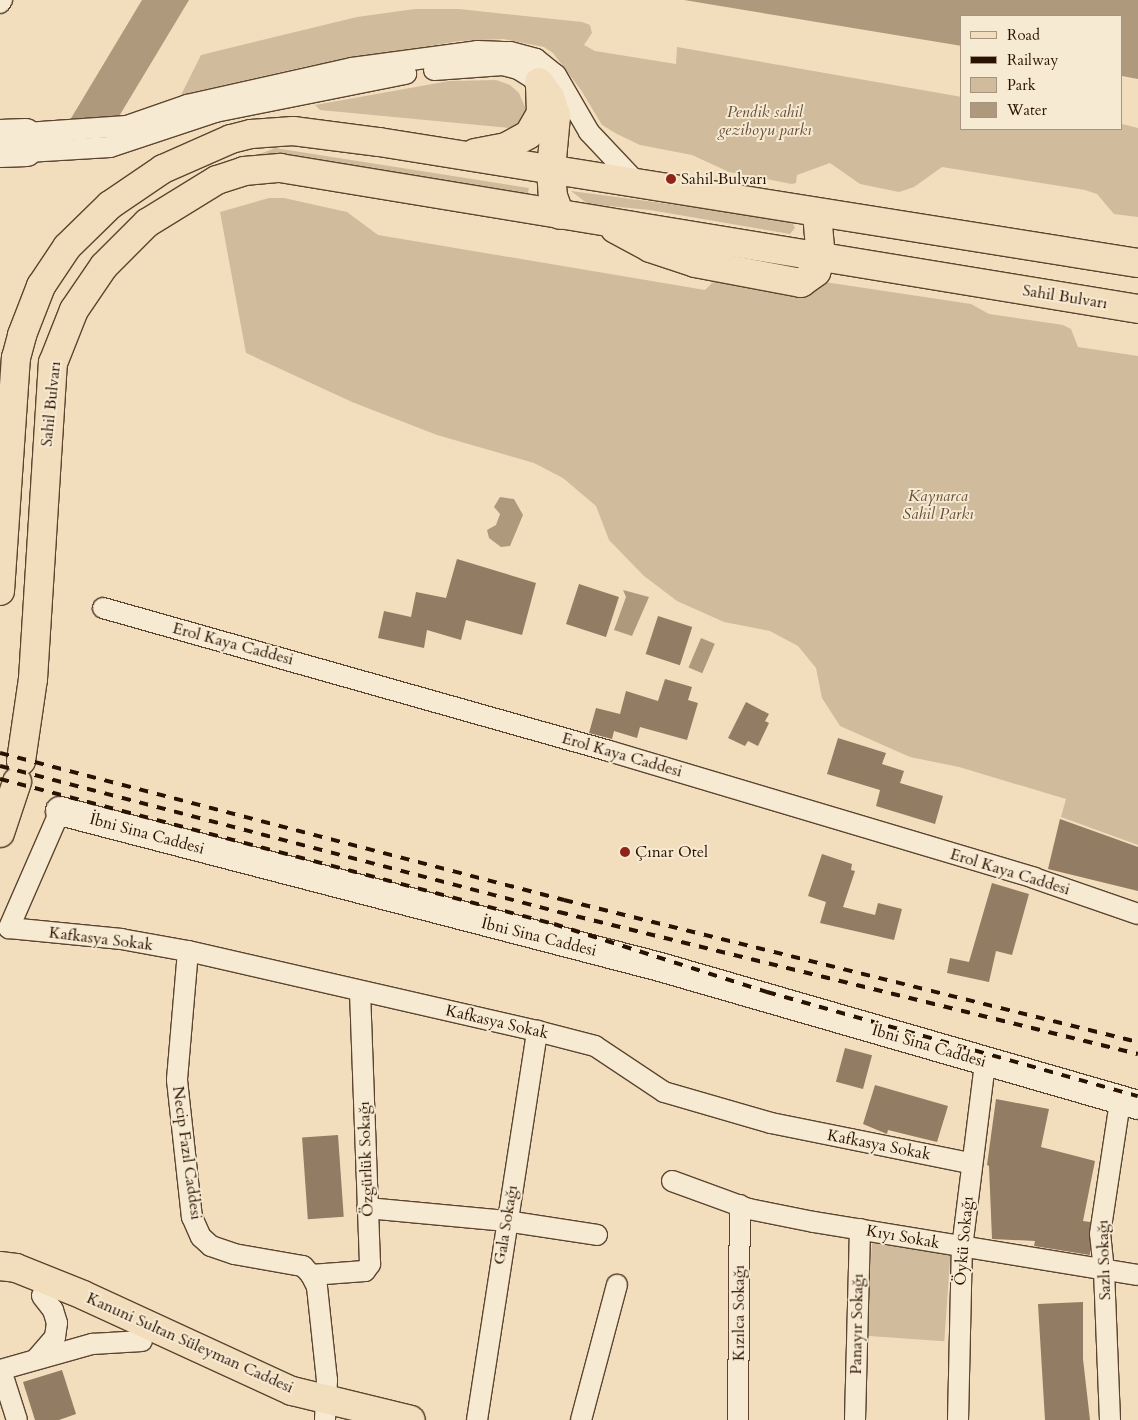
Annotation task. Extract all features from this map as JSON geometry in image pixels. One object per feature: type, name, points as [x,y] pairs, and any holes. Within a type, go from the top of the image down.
[{"type":"main road","points":[[465,155],[506,147],[529,134],[541,113],[539,82]]},
{"type":"main road","points":[[539,82],[550,97],[556,116],[551,170],[553,196],[560,215]]},
{"type":"main road","points":[[0,591],[16,358],[22,334],[54,264],[86,225],[138,184],[170,165],[250,134],[293,131],[465,155],[639,185],[1138,263]]},
{"type":"main road","name":"Sahil Bulvarı","points":[[0,833],[19,772],[33,680],[53,363],[87,289],[125,242],[147,223],[195,190],[216,180],[262,169],[280,168],[560,215],[594,219],[650,248],[695,263],[801,283],[816,272],[821,259],[1138,309]]},
{"type":"main road","points":[[817,213],[821,259]]},
{"type":"main road","name":"Kanuni Sultan Süleyman Caddesi","points":[[0,1266],[16,1268],[83,1294],[258,1376],[330,1414]]},
{"type":"main road","name":"Kanuni Sultan Süleyman Caddesi","points":[[0,1282],[42,1296],[228,1380],[296,1408],[330,1414],[411,1420]]},
{"type":"street","points":[[100,138],[127,126],[187,105],[352,68],[477,50],[510,52],[536,59],[556,75],[589,132],[639,185]]},
{"type":"street","points":[[0,153],[18,139],[100,138],[122,145],[181,121],[215,112],[395,75],[503,65],[518,69],[539,82]]},
{"type":"street","name":"Erol Kaya Caddesi","points":[[103,608],[609,750],[1034,878],[1138,914]]},
{"type":"street","name":"İbni Sina Caddesi","points":[[9,928],[60,811],[660,967],[985,1063],[1129,1103]]},
{"type":"street","name":"Kafkasya Sokak","points":[[9,928],[121,939],[188,951],[537,1031],[594,1046],[664,1092],[771,1122],[970,1164]]},
{"type":"street","name":"Necip Fazıl Caddesi","points":[[188,951],[177,1080],[192,1217],[201,1238],[212,1246],[234,1254],[303,1266],[311,1275]]},
{"type":"street","name":"Özgürlük Sokağı","points":[[311,1275],[365,1271],[370,1264],[360,991]]},
{"type":"street","name":"Gala Sokağı","points":[[477,1420],[506,1221],[537,1031]]},
{"type":"street","name":"Öykü Sokağı","points":[[958,1420],[962,1248],[970,1164],[985,1063]]},
{"type":"street","name":"Sazlı Sokağı","points":[[1110,1420],[1104,1271],[1100,1234],[1129,1103]]},
{"type":"street","name":"Kıyı Sokak","points":[[672,1181],[740,1206],[860,1229],[910,1236],[962,1248],[1104,1271],[1138,1274]]},
{"type":"street","name":"Kızılca Sokağı","points":[[738,1420],[740,1206]]},
{"type":"street","points":[[367,1208],[506,1221],[597,1235]]},
{"type":"street","name":"Panayır Sokağı","points":[[855,1420],[860,1229]]},
{"type":"street","points":[[311,1275],[317,1287],[330,1414]]},
{"type":"street","points":[[581,1420],[617,1285]]},
{"type":"street","points":[[34,1360],[47,1350],[55,1337],[57,1323],[53,1310],[42,1296]]},
{"type":"street","points":[[17,1420],[0,1370],[92,1344],[142,1341]]},
{"type":"green space","name":"Pendik sahil geziboyu parkı","points":[[415,9],[459,9],[582,22],[590,25],[592,33],[584,45],[595,51],[676,64],[677,47],[960,97],[960,130],[1123,130],[1123,124],[1138,128],[1138,217],[1114,214],[1097,194],[1085,190],[942,167],[914,187],[899,192],[860,184],[830,163],[797,175],[796,183],[792,184],[729,172],[692,155],[640,145],[617,134],[602,125],[581,90],[553,53],[544,47],[503,39],[460,41],[308,66],[181,95],[201,55],[357,17]]},
{"type":"green space","points":[[496,80],[510,85],[519,93],[525,107],[525,118],[511,128],[320,110],[315,105],[449,81]]},
{"type":"green space","points":[[275,148],[529,188],[527,197],[277,155],[257,155]]},
{"type":"green space","points":[[571,191],[791,220],[795,228],[790,234],[650,210],[588,204]]},
{"type":"green space","name":"Kaynarca Sahil Parkı","points":[[269,198],[284,198],[347,212],[378,235],[705,290],[719,276],[798,278],[971,304],[989,314],[1063,325],[1071,329],[1078,347],[1138,356],[1138,845],[1061,817],[1066,799],[959,767],[910,757],[840,726],[822,698],[816,668],[798,646],[770,631],[724,622],[677,601],[644,576],[609,540],[596,506],[563,478],[534,463],[437,435],[352,402],[246,353],[220,212]]},
{"type":"green space","points":[[872,1243],[951,1249],[944,1341],[866,1336]]},
{"type":"water","points":[[142,0],[189,0],[115,123],[67,125]]},
{"type":"water","points":[[684,0],[1138,0],[1138,79],[1123,76],[1123,15],[960,15],[960,46]]},
{"type":"water","points":[[500,497],[514,499],[523,515],[510,546],[501,547],[489,538],[487,530],[496,525],[500,514],[494,507]]},
{"type":"water","points":[[623,590],[649,597],[632,636],[614,630],[626,597]]},
{"type":"water","points":[[701,638],[715,644],[702,673],[688,667]]},
{"type":"building","points":[[457,559],[536,583],[522,635],[466,620],[461,640],[427,630],[424,648],[378,638],[384,611],[411,617],[416,592],[446,598]]},
{"type":"building","points":[[579,584],[619,597],[606,637],[566,624]]},
{"type":"building","points":[[658,616],[692,627],[680,665],[646,654]]},
{"type":"building","points":[[665,679],[692,687],[688,700],[698,703],[687,740],[640,727],[637,738],[614,731],[612,739],[589,733],[596,708],[620,714],[626,691],[658,701]]},
{"type":"building","points":[[746,702],[769,714],[765,721],[769,723],[758,746],[748,741],[745,746],[728,738]]},
{"type":"building","points":[[838,738],[886,753],[882,764],[904,771],[900,783],[943,796],[935,824],[876,806],[880,790],[827,774]]},
{"type":"building","points":[[1060,819],[1138,847],[1138,891],[1048,869]]},
{"type":"building","points":[[822,854],[852,864],[851,870],[855,871],[843,907],[875,915],[878,903],[902,909],[894,940],[820,923],[826,902],[808,896]]},
{"type":"building","points":[[992,883],[1029,894],[1012,955],[996,951],[989,982],[947,973],[950,958],[969,962]]},
{"type":"building","points":[[845,1048],[872,1055],[863,1089],[836,1082]]},
{"type":"building","points":[[875,1085],[948,1106],[937,1142],[888,1130],[887,1134],[863,1124]]},
{"type":"building","points":[[996,1099],[1049,1109],[1041,1147],[1095,1161],[1083,1221],[1090,1222],[1090,1255],[1034,1246],[1035,1241],[992,1239],[989,1166],[987,1165]]},
{"type":"building","points":[[338,1135],[344,1217],[308,1219],[302,1138]]},
{"type":"building","points":[[1083,1302],[1083,1359],[1090,1420],[1045,1420],[1038,1304]]},
{"type":"building","points":[[62,1370],[76,1414],[59,1420],[35,1420],[23,1382]]},
{"type":"railway","points":[[0,753],[564,900],[1138,1042]]},
{"type":"railway","points":[[0,766],[559,912],[1138,1054]]},
{"type":"railway","points":[[0,779],[554,924],[767,992],[1138,1096]]},
{"type":"place","name":"Sahil Bulvarı","points":[[671,179]]},
{"type":"place","name":"Çınar Otel","points":[[625,852]]}]
